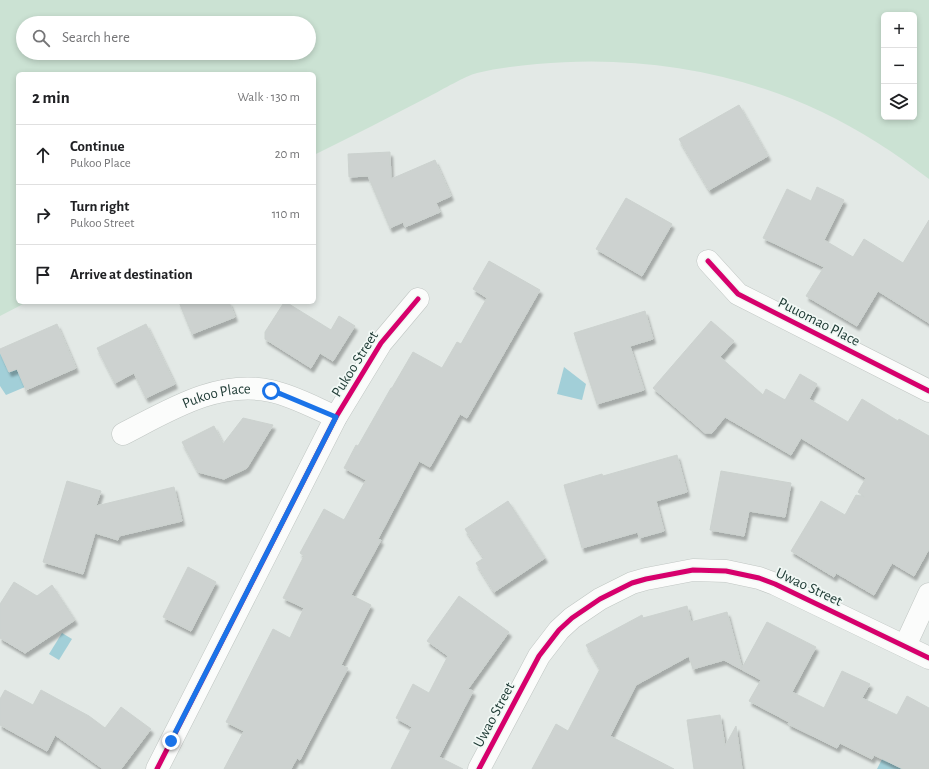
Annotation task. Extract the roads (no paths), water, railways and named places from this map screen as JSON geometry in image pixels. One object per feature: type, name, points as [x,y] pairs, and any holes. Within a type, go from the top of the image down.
[{"type":"street","name":"Puuomao Place","points":[[708,261],[738,294],[929,391]]},
{"type":"street","name":"Pukoo Street","points":[[157,769],[336,417],[381,343],[418,299]]},
{"type":"street","name":"Pukoo Place","points":[[123,434],[196,398],[230,390],[250,388],[281,394],[336,417]]},
{"type":"street","name":"Uwao Street","points":[[479,769],[538,656],[559,630],[572,618],[600,599],[626,585],[646,579],[693,570],[726,571],[759,578],[775,584],[929,658]]},
{"type":"street","points":[[905,646],[929,594]]},
{"type":"water","points":[[0,352],[9,372],[17,369],[25,387],[6,395],[0,386]]},
{"type":"water","points":[[564,367],[586,384],[582,400],[557,394]]},
{"type":"water","points":[[62,633],[72,639],[59,660],[49,654]]},
{"type":"water","points":[[885,753],[887,761],[903,769],[877,769]]}]
